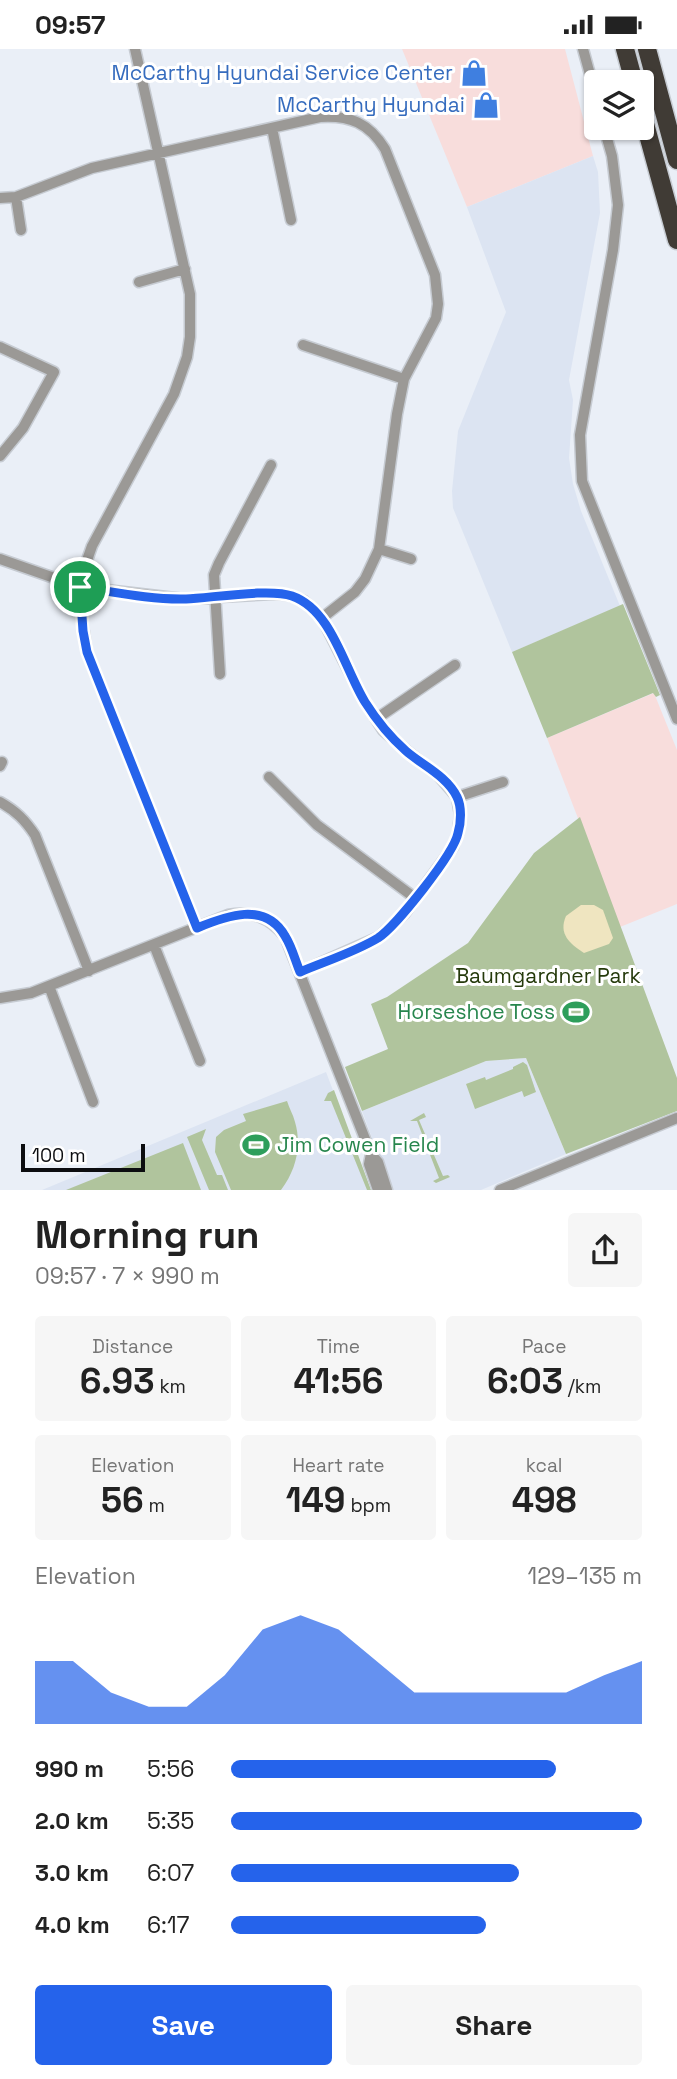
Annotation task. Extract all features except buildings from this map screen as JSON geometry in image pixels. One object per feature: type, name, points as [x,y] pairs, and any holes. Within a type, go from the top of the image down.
[{"type":"highway","points":[[625,49],[631,70]]},
{"type":"highway","points":[[647,49],[677,160]]},
{"type":"highway","points":[[649,140],[677,240]]},
{"type":"street","points":[[135,49],[185,269],[191,316],[187,357],[174,394],[92,546],[80,587],[83,631],[87,652],[197,928]]},
{"type":"street","points":[[583,49],[589,70]]},
{"type":"street","points":[[0,198],[16,197],[92,168],[320,117],[348,117],[368,128],[385,149],[435,275],[438,288],[436,318],[404,379],[379,549],[365,579],[355,592],[322,618]]},
{"type":"street","points":[[272,128],[291,220]]},
{"type":"street","points":[[607,140],[618,205],[613,250],[580,435],[582,481],[677,719]]},
{"type":"street","points":[[16,197],[21,230]]},
{"type":"street","points":[[139,282],[185,269]]},
{"type":"street","points":[[303,345],[404,379]]},
{"type":"street","points":[[0,347],[54,372],[23,428],[0,456]]},
{"type":"street","points":[[220,674],[214,575],[271,465]]},
{"type":"street","points":[[379,549],[411,559]]},
{"type":"street","points":[[0,559],[80,587],[167,599],[289,595],[304,601],[322,618],[363,699],[383,730],[438,775],[457,797],[460,815],[458,834],[453,847],[405,913],[379,937],[300,972]]},
{"type":"street","points":[[376,719],[455,665]]},
{"type":"street","points":[[269,777],[325,832],[415,898]]},
{"type":"street","points":[[457,797],[503,782]]},
{"type":"street","points":[[0,802],[15,811],[35,835],[89,971]]},
{"type":"street","points":[[0,998],[32,993],[228,915],[254,914],[268,919],[285,936],[387,1190]]},
{"type":"street","points":[[154,945],[200,1061]]},
{"type":"street","points":[[50,986],[93,1102]]},
{"type":"street","points":[[500,1190],[677,1118]]},
{"type":"street","points":[[371,1154],[369,1164],[378,1190]]},
{"type":"shaded area","points":[[402,49],[565,49],[584,122],[584,140],[589,140],[593,156],[467,207]]},
{"type":"shaded area","points":[[593,156],[598,172],[600,213],[569,380],[573,400],[569,458],[581,511],[620,606],[512,652],[453,508],[458,431],[506,312],[467,207]]},
{"type":"shaded area","points":[[654,693],[677,750],[677,904],[620,927],[547,738]]},
{"type":"shaded area","points":[[526,1058],[566,1154],[481,1190],[391,1190],[362,1111],[486,1061]]},
{"type":"shaded area","points":[[326,1072],[371,1190],[42,1190]]},
{"type":"green space","points":[[623,604],[660,695],[656,697],[653,693],[547,738],[512,652]]},
{"type":"green space","name":"Baumgardner Park","points":[[580,817],[677,1078],[677,1111],[566,1154],[526,1058],[486,1061],[362,1111],[345,1067],[388,1049],[371,1004],[387,997],[468,943],[534,853]]},
{"type":"green space","points":[[523,1062],[527,1065],[536,1092],[524,1097],[522,1091],[475,1109],[466,1084],[485,1077],[486,1080]]},
{"type":"green space","points":[[334,1090],[371,1190],[367,1190],[331,1101],[324,1101],[328,1093]]},
{"type":"green space","name":"Jim Cowen Field","points":[[287,1101],[295,1122],[298,1149],[294,1166],[281,1190],[231,1190],[215,1152],[216,1137],[224,1130],[246,1121],[243,1114]]},
{"type":"green space","points":[[424,1113],[426,1117],[419,1120],[443,1176],[450,1177],[436,1183],[433,1181],[439,1178],[417,1121],[410,1121]]},
{"type":"green space","points":[[206,1129],[202,1140],[217,1175],[222,1175],[228,1190],[209,1190],[187,1137]]},
{"type":"green space","points":[[183,1143],[201,1190],[66,1190]]},
{"type":"sand","points":[[581,905],[594,905],[603,910],[613,938],[609,944],[584,953],[570,942],[563,928],[566,916]]},
{"type":"place","name":"McCarthy Hyundai Service Center","points":[[474,73]]},
{"type":"place","name":"McCarthy Hyundai","points":[[486,105]]},
{"type":"place","name":"Horseshoe Toss","points":[[576,1012]]},
{"type":"place","name":"Jim Cowen Field","points":[[256,1145]]},
{"type":"route","points":[[80,587],[167,599],[289,595],[314,609],[322,618],[363,699],[383,730],[448,784],[457,797],[460,815],[458,834],[453,847],[392,927],[362,946],[300,972],[285,936],[268,919],[242,913],[228,915],[197,928],[87,652],[80,607],[80,587]]}]
